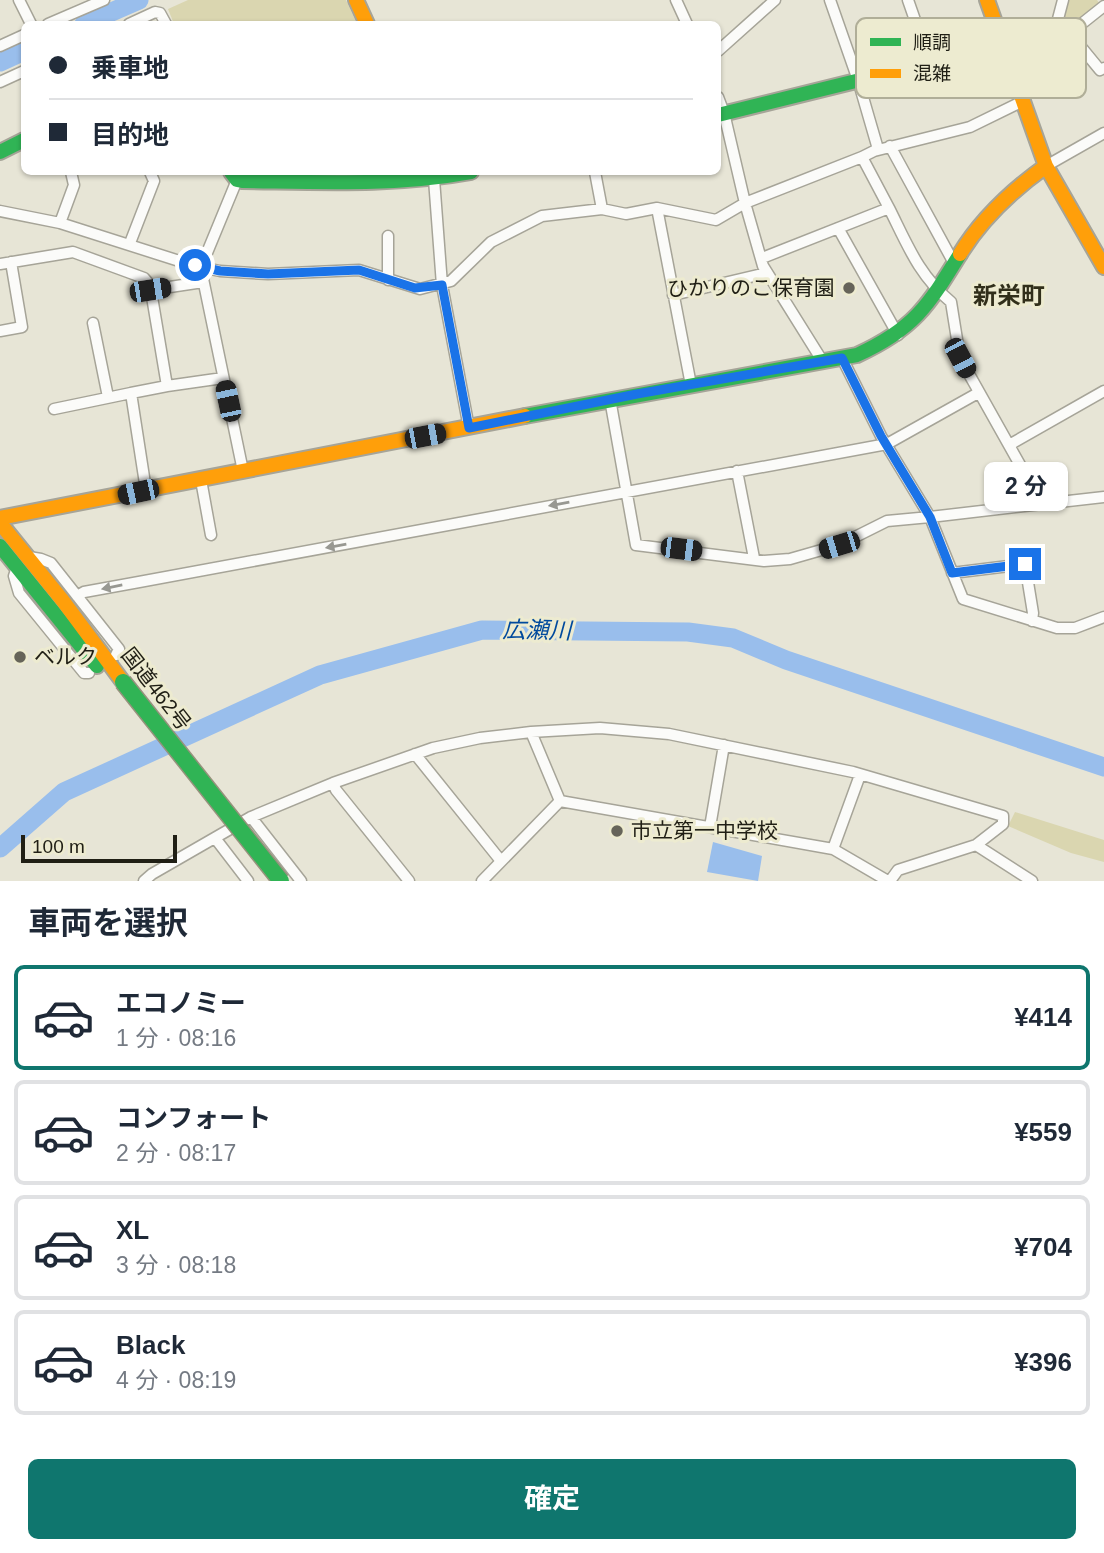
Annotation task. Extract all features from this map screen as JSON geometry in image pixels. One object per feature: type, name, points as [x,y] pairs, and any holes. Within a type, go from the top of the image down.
[{"type":"main road","points":[[356,0],[366,21]]},
{"type":"main road","points":[[987,0],[993,18]]},
{"type":"main road","points":[[721,114],[856,80]]},
{"type":"main road","points":[[1022,98],[1045,166],[1104,267]]},
{"type":"main road","points":[[0,152],[21,142]]},
{"type":"main road","points":[[0,521],[610,399],[823,362],[874,348],[912,325],[938,291],[976,230],[996,206],[1045,166]]},
{"type":"main road","points":[[234,176],[433,175]]},
{"type":"main road","name":"国道462号","points":[[0,521],[22,562],[268,881]]},
{"type":"main road","name":"国道462号","points":[[0,546],[22,562]]},
{"type":"main road","name":"国道462号","points":[[119,685],[281,881]]},
{"type":"street","points":[[19,0],[30,21]]},
{"type":"street","points":[[55,21],[104,0]]},
{"type":"street","points":[[676,0],[686,21]]},
{"type":"street","points":[[721,48],[775,0]]},
{"type":"street","points":[[830,0],[856,74]]},
{"type":"street","points":[[908,0],[914,18]]},
{"type":"street","points":[[1058,18],[1063,0]]},
{"type":"street","points":[[1086,20],[1104,6]]},
{"type":"street","points":[[135,21],[155,12],[160,13],[164,21]]},
{"type":"street","points":[[0,46],[21,36]]},
{"type":"street","points":[[1086,53],[1100,70],[1104,68]]},
{"type":"street","points":[[0,82],[21,72]]},
{"type":"street","points":[[863,98],[878,149]]},
{"type":"street","points":[[0,211],[60,223],[220,271],[268,274],[359,270],[415,288],[442,285],[451,281],[491,242],[542,216],[601,209],[626,214],[657,208],[716,219],[745,203],[878,149],[970,127],[1023,102]]},
{"type":"street","points":[[721,114],[745,203],[768,273],[823,362]]},
{"type":"street","points":[[1045,166],[1104,133]]},
{"type":"street","points":[[890,146],[955,265]]},
{"type":"street","points":[[862,157],[920,270],[951,302],[960,358],[1042,504]]},
{"type":"street","points":[[60,223],[74,185],[72,175]]},
{"type":"street","points":[[130,243],[154,181],[151,175]]},
{"type":"street","points":[[433,175],[442,285],[469,428]]},
{"type":"street","points":[[595,175],[601,209]]},
{"type":"street","points":[[234,176],[203,267],[203,282],[243,471]]},
{"type":"street","points":[[657,208],[691,385]]},
{"type":"street","points":[[762,258],[889,208]]},
{"type":"street","points":[[838,228],[898,335]]},
{"type":"street","points":[[388,236],[388,280]]},
{"type":"street","points":[[0,264],[73,252],[144,278],[150,290],[167,386]]},
{"type":"street","points":[[0,331],[22,327],[11,262]]},
{"type":"street","points":[[673,295],[768,273]]},
{"type":"street","points":[[150,290],[203,282]]},
{"type":"street","points":[[93,323],[108,397]]},
{"type":"street","points":[[842,358],[887,444],[930,517],[963,599],[1057,628],[1075,628],[1104,617]]},
{"type":"street","points":[[54,408],[223,378]]},
{"type":"street","points":[[1009,445],[1104,391]]},
{"type":"street","points":[[131,393],[146,490]]},
{"type":"street","points":[[77,596],[125,584],[887,444],[978,393]]},
{"type":"street","points":[[610,399],[636,545],[764,561],[796,558],[839,545],[887,521],[1104,497]]},
{"type":"street","points":[[737,471],[754,558]]},
{"type":"street","points":[[201,480],[211,535]]},
{"type":"street","points":[[89,673],[84,673],[19,593],[15,576],[22,562],[41,559],[51,563],[118,649],[116,655]]},
{"type":"street","points":[[952,573],[1025,564],[1032,621]]},
{"type":"street","points":[[144,881],[251,817],[333,783],[415,754],[480,738],[531,732],[600,729],[669,734],[860,775],[1003,816],[1003,824],[976,845],[898,870],[889,881],[833,849],[560,801]]},
{"type":"street","points":[[531,732],[560,801]]},
{"type":"street","points":[[710,827],[724,745]]},
{"type":"street","points":[[415,754],[501,861]]},
{"type":"street","points":[[833,849],[860,775]]},
{"type":"street","points":[[333,783],[409,881]]},
{"type":"street","points":[[482,881],[560,801]]},
{"type":"street","points":[[251,817],[301,881]]},
{"type":"street","points":[[215,838],[248,881]]},
{"type":"street","points":[[976,845],[1032,881]]},
{"type":"shaded area","points":[[188,0],[346,0],[356,21],[173,21],[168,9]]},
{"type":"shaded area","points":[[1067,0],[1097,0],[1100,4],[1082,18],[1062,16]]},
{"type":"shaded area","points":[[1015,812],[1104,840],[1104,862],[1071,853],[1008,826]]},
{"type":"water","points":[[713,842],[762,856],[758,881],[707,872]]},
{"type":"waterway","points":[[91,21],[139,0]]},
{"type":"waterway","points":[[0,62],[21,52]]},
{"type":"waterway","name":"広瀬川","points":[[0,848],[64,792],[320,675],[482,630],[688,632],[733,638],[786,660],[1104,767]]},
{"type":"traffic: fast","points":[[721,114],[856,81]]},
{"type":"traffic: fast","points":[[0,152],[21,142]]},
{"type":"traffic: fast","points":[[233,175],[242,181],[328,182],[385,181],[449,175]]},
{"type":"traffic: fast","points":[[525,416],[857,355],[893,336],[918,314],[960,254]]},
{"type":"traffic: fast","points":[[0,546],[97,666]]},
{"type":"traffic: fast","points":[[123,682],[281,881]]},
{"type":"traffic: slow","points":[[356,0],[366,21]]},
{"type":"traffic: slow","points":[[987,0],[993,18]]},
{"type":"traffic: slow","points":[[1022,98],[1046,166],[1104,267]]},
{"type":"traffic: slow","points":[[960,254],[998,206],[1046,166]]},
{"type":"traffic: slow","points":[[0,518],[525,416]]},
{"type":"traffic: slow","points":[[0,523],[63,601],[123,682]]},
{"type":"place","name":"ひかりのこ保育園","points":[[849,288]]},
{"type":"place","name":"ベルク","points":[[20,657]]},
{"type":"place","name":"市立第一中学校","points":[[617,831]]},
{"type":"district","name":"新栄町","points":[[1009,296]]},
{"type":"route","points":[[195,265],[220,271],[268,274],[359,270],[420,289],[442,285],[469,428],[637,394],[842,358],[881,436],[930,517],[952,573],[1025,564]]}]
